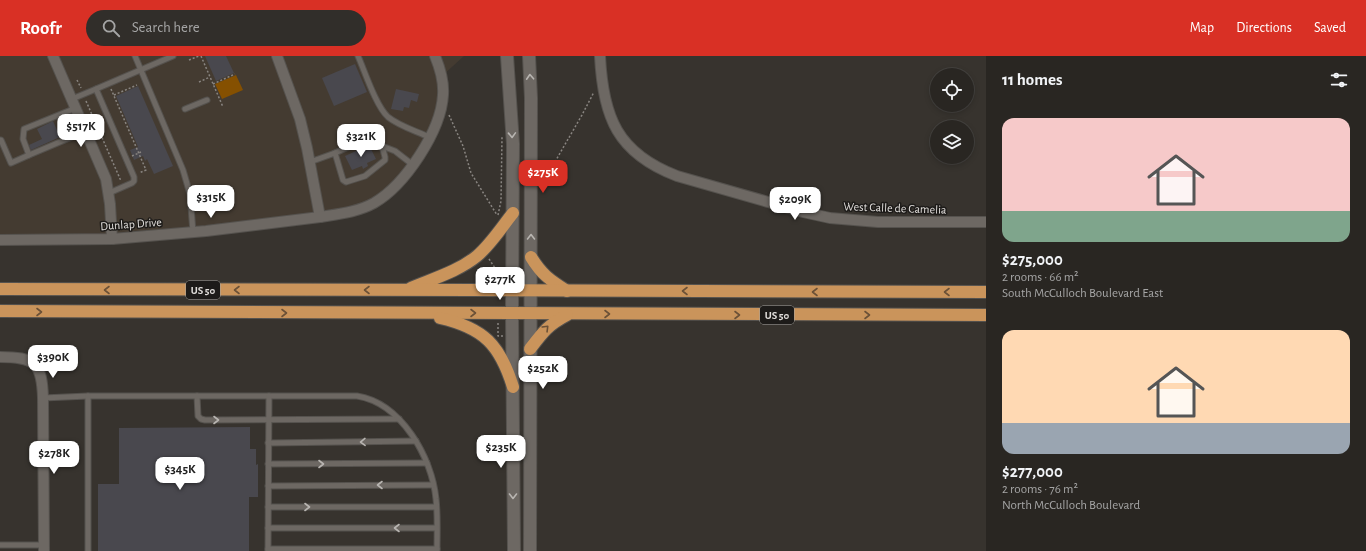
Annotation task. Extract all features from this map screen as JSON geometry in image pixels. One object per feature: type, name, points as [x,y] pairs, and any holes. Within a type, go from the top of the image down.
[{"type":"highway","points":[[406,290],[461,266],[476,257],[487,246],[513,213]]},
{"type":"highway","points":[[531,258],[543,274],[567,291]]},
{"type":"highway","name":"US 50","points":[[0,289],[986,292]]},
{"type":"highway","name":"US 50","points":[[0,311],[420,314],[986,315]]},
{"type":"highway","points":[[420,314],[454,321],[480,334],[496,348],[508,371],[513,387]]},
{"type":"highway","points":[[530,349],[546,328],[553,322],[568,314]]},
{"type":"main road","points":[[508,56],[513,144],[512,313],[514,551]]},
{"type":"main road","points":[[529,56],[531,98],[530,551]]},
{"type":"street","points":[[53,56],[104,174],[109,193],[112,239]]},
{"type":"street","points":[[277,56],[300,119],[320,217]]},
{"type":"street","name":"Dunlap Drive","points":[[1,239],[112,239],[193,232],[320,217],[352,210],[373,203],[397,185],[413,165],[429,137],[438,117],[442,103],[443,83],[435,56]]},
{"type":"street","name":"West Calle de Camelia","points":[[600,56],[600,76],[603,96],[613,123],[627,143],[644,160],[663,170],[678,176],[818,216],[855,221],[986,222]]},
{"type":"street","points":[[0,357],[26,358],[37,367],[43,386],[44,548]]},
{"type":"lane","points":[[135,56],[184,170],[190,194],[193,232]]},
{"type":"lane","points":[[29,155],[22,139],[24,129],[74,104],[83,94],[173,56]]},
{"type":"lane","points":[[358,56],[377,100],[385,113],[397,123],[429,137]]},
{"type":"lane","points":[[96,88],[134,176],[134,181],[132,183],[109,193]]},
{"type":"lane","points":[[185,109],[207,100]]},
{"type":"lane","points":[[0,140],[2,140],[11,163],[86,131]]},
{"type":"lane","points":[[310,162],[335,153],[375,135],[378,136],[382,146],[385,160],[365,176],[346,182],[343,180],[335,153]]},
{"type":"lane","points":[[382,146],[395,151],[413,165]]},
{"type":"lane","points":[[88,396],[88,551]]},
{"type":"lane","points":[[43,398],[88,396],[197,396],[269,396],[356,396],[368,398],[381,405],[399,419],[422,450],[433,484],[436,507],[437,550],[268,550],[269,396]]},
{"type":"lane","points":[[197,396],[198,416],[205,420],[399,419]]},
{"type":"lane","points":[[268,443],[416,441]]},
{"type":"lane","points":[[268,464],[427,463]]},
{"type":"lane","points":[[268,486],[433,484]]},
{"type":"lane","points":[[268,507],[436,507]]},
{"type":"lane","points":[[268,528],[436,528]]},
{"type":"lane","points":[[0,545],[44,548]]},
{"type":"path","points":[[189,60],[200,56],[223,107]]},
{"type":"path","points":[[213,84],[235,74]]},
{"type":"path","points":[[541,187],[582,115],[600,76]]},
{"type":"path","points":[[199,82],[210,77]]},
{"type":"path","points":[[77,80],[124,187]]},
{"type":"path","points":[[108,83],[140,152],[146,170],[134,176]]},
{"type":"path","points":[[114,95],[137,85]]},
{"type":"path","points":[[442,103],[453,122],[471,173],[498,216],[501,201],[502,135]]},
{"type":"path","points":[[126,158],[140,152]]},
{"type":"path","points":[[485,254],[497,271],[497,282]]},
{"type":"path","points":[[497,271],[505,271]]},
{"type":"path","points":[[498,322],[498,336],[505,335]]},
{"type":"shaded area","points":[[0,56],[464,56],[442,76],[442,103],[413,165],[368,206],[193,232],[0,240]]},
{"type":"shaded area","points":[[236,75],[243,90],[222,99],[215,84]]},
{"type":"building","points":[[205,56],[226,56],[234,73],[216,81]]},
{"type":"building","points":[[355,64],[367,92],[334,106],[322,78]]},
{"type":"building","points":[[138,86],[173,166],[154,174],[147,159],[145,161],[143,156],[134,160],[130,150],[138,147],[116,96]]},
{"type":"building","points":[[396,89],[419,94],[417,102],[411,100],[409,108],[404,107],[403,111],[391,109]]},
{"type":"building","points":[[53,121],[60,137],[31,150],[29,145],[42,139],[37,129]]},
{"type":"building","points":[[369,145],[376,159],[367,163],[368,166],[363,169],[362,166],[352,170],[345,156]]},
{"type":"building","points":[[250,427],[250,449],[256,449],[256,465],[258,464],[258,497],[249,497],[249,551],[98,551],[98,484],[119,484],[119,428]]}]
